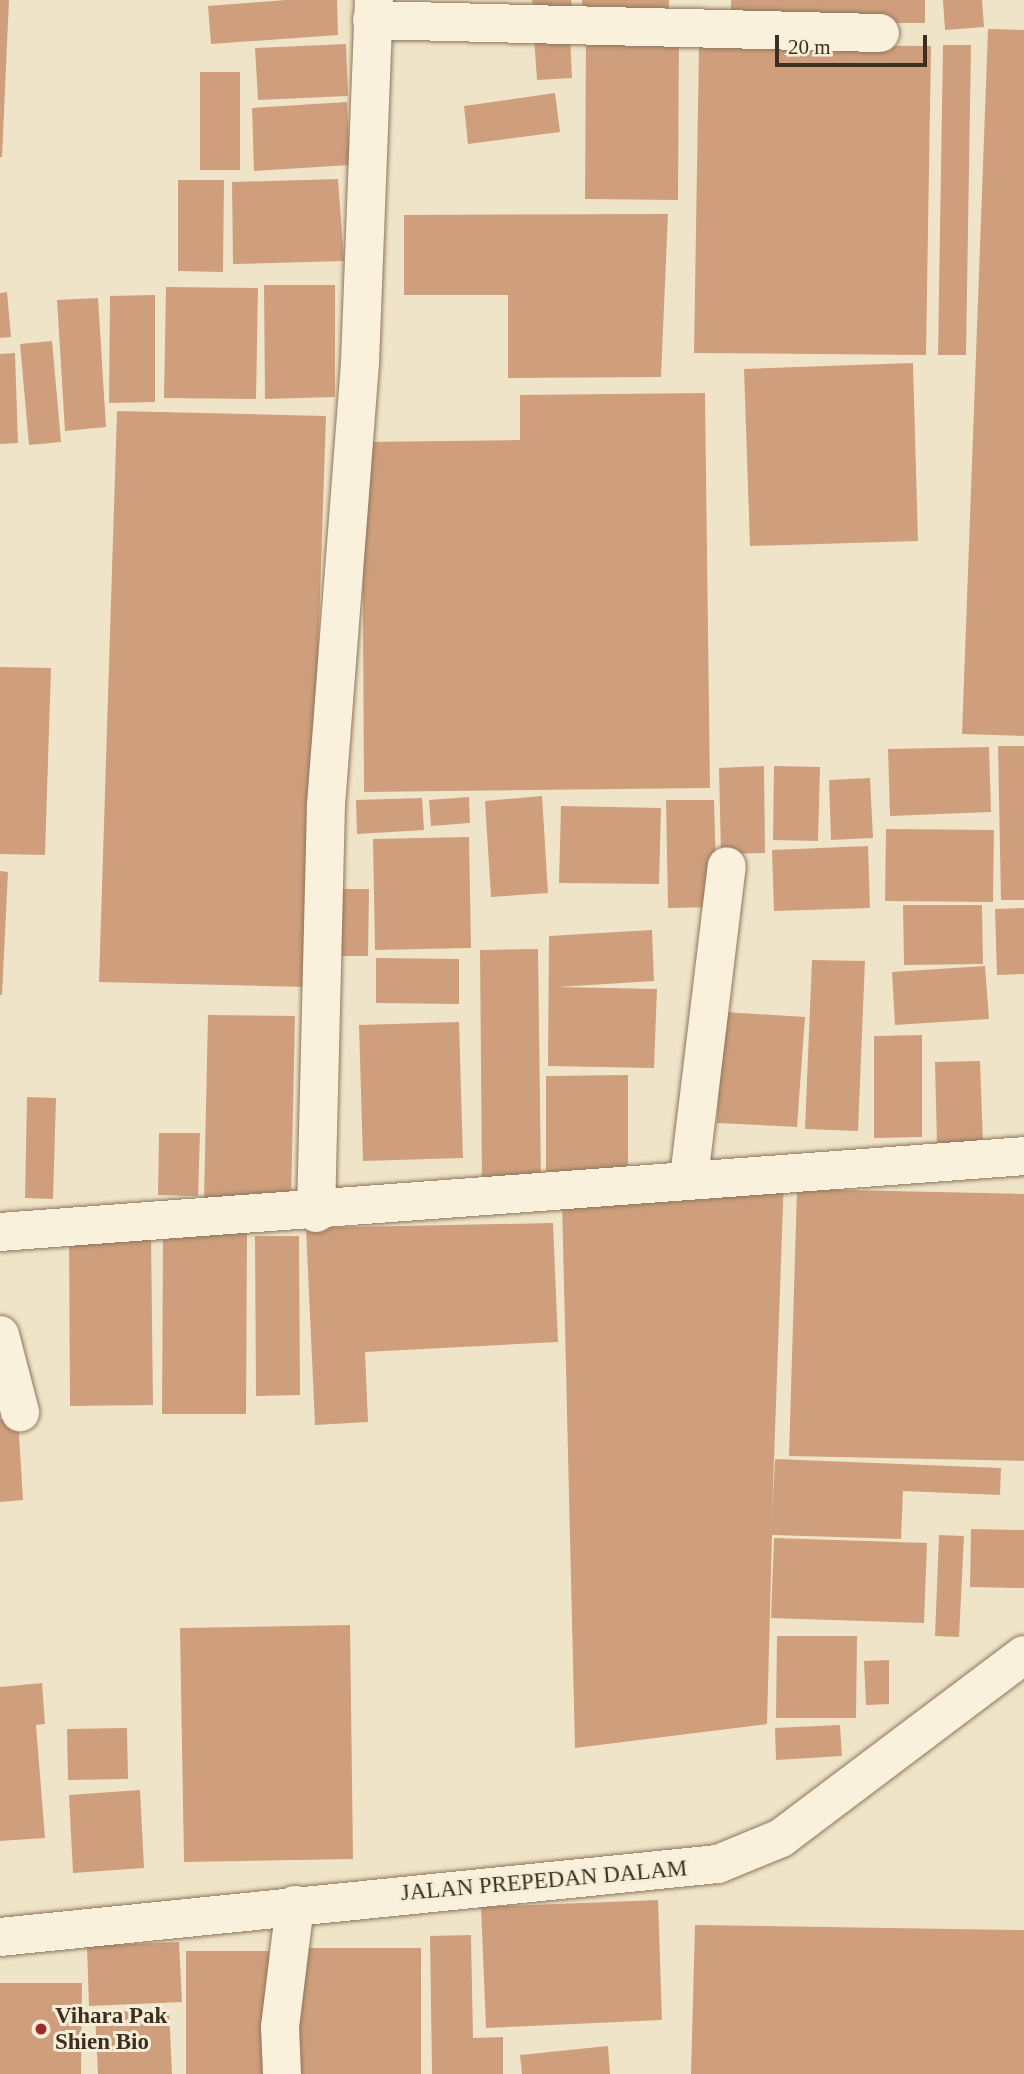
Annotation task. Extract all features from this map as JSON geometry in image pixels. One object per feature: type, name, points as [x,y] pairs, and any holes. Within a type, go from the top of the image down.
[{"type":"street","points":[[316,1213],[326,805],[360,363],[373,10],[880,33]]},
{"type":"street","points":[[689,1178],[727,866]]},
{"type":"street","points":[[0,1232],[316,1213],[689,1178],[1024,1156]]},
{"type":"street","points":[[0,1335],[20,1412]]},
{"type":"street","name":"JALAN PREPEDAN DALAM","points":[[0,1937],[718,1864],[781,1838],[1024,1655]]},
{"type":"street","points":[[282,2074],[280,2028],[295,1905]]},
{"type":"building","points":[[0,0],[9,0],[2,157],[0,157]]},
{"type":"building","points":[[286,0],[337,0],[338,35],[211,44],[208,6]]},
{"type":"building","points":[[532,0],[571,0],[574,16],[536,23]]},
{"type":"building","points":[[582,0],[669,0],[669,8],[583,15]]},
{"type":"building","points":[[731,0],[925,0],[925,23],[731,23]]},
{"type":"building","points":[[943,0],[982,0],[984,27],[945,30]]},
{"type":"building","points":[[988,29],[1024,30],[1024,736],[962,734]]},
{"type":"building","points":[[570,36],[572,78],[537,80],[534,38]]},
{"type":"building","points":[[586,36],[679,37],[678,200],[585,199]]},
{"type":"building","points":[[346,44],[348,96],[258,100],[255,48]]},
{"type":"building","points":[[699,44],[931,46],[926,355],[694,353]]},
{"type":"building","points":[[943,45],[971,45],[966,355],[938,355]]},
{"type":"building","points":[[200,72],[240,72],[240,170],[200,170]]},
{"type":"building","points":[[555,93],[560,132],[468,144],[464,106]]},
{"type":"building","points":[[347,102],[350,165],[254,171],[252,108]]},
{"type":"building","points":[[338,179],[344,261],[233,264],[232,182]]},
{"type":"building","points":[[178,180],[224,180],[223,272],[178,271]]},
{"type":"building","points":[[668,214],[661,377],[508,378],[508,295],[404,295],[404,215]]},
{"type":"building","points":[[264,285],[335,285],[335,397],[265,399]]},
{"type":"building","points":[[166,287],[258,288],[256,399],[164,398]]},
{"type":"building","points":[[7,292],[11,337],[0,338],[0,293]]},
{"type":"building","points":[[155,295],[155,402],[109,403],[110,296]]},
{"type":"building","points":[[98,298],[106,427],[65,431],[57,300]]},
{"type":"building","points":[[52,341],[61,442],[29,445],[20,344]]},
{"type":"building","points":[[15,353],[18,443],[0,444],[0,354]]},
{"type":"building","points":[[913,363],[918,541],[750,546],[744,369]]},
{"type":"building","points":[[705,393],[710,788],[364,792],[362,442],[520,440],[520,395]]},
{"type":"building","points":[[117,411],[326,416],[307,987],[99,982]]},
{"type":"building","points":[[0,667],[51,668],[45,855],[0,854]]},
{"type":"building","points":[[998,746],[1024,746],[1024,900],[1001,900]]},
{"type":"building","points":[[989,747],[991,812],[890,816],[888,749]]},
{"type":"building","points":[[764,766],[765,853],[721,854],[719,768]]},
{"type":"building","points":[[774,766],[820,767],[818,841],[773,840]]},
{"type":"building","points":[[870,778],[873,838],[831,840],[829,780]]},
{"type":"building","points":[[542,796],[548,893],[491,897],[485,801]]},
{"type":"building","points":[[469,797],[470,823],[431,826],[429,800]]},
{"type":"building","points":[[422,798],[424,830],[357,834],[356,800]]},
{"type":"building","points":[[666,800],[714,800],[717,907],[668,908]]},
{"type":"building","points":[[561,806],[661,808],[659,884],[559,883]]},
{"type":"building","points":[[886,829],[994,830],[993,902],[885,901]]},
{"type":"building","points":[[469,837],[471,948],[375,950],[373,839]]},
{"type":"building","points":[[868,846],[870,908],[774,911],[772,850]]},
{"type":"building","points":[[0,871],[8,872],[2,995],[0,995]]},
{"type":"building","points":[[339,889],[369,889],[368,956],[338,956]]},
{"type":"building","points":[[903,905],[982,905],[983,964],[904,965]]},
{"type":"building","points":[[1024,908],[1024,974],[997,975],[995,909]]},
{"type":"building","points":[[652,930],[654,981],[558,987],[657,989],[654,1068],[548,1066],[549,936]]},
{"type":"building","points":[[538,949],[541,1182],[482,1183],[480,950]]},
{"type":"building","points":[[376,958],[459,959],[459,1004],[376,1003]]},
{"type":"building","points":[[812,960],[865,961],[858,1131],[805,1129]]},
{"type":"building","points":[[985,966],[989,1019],[895,1025],[892,972]]},
{"type":"building","points":[[724,1012],[805,1017],[797,1127],[717,1123]]},
{"type":"building","points":[[208,1015],[295,1016],[291,1201],[204,1200]]},
{"type":"building","points":[[459,1022],[463,1158],[363,1161],[359,1025]]},
{"type":"building","points":[[922,1035],[922,1137],[874,1138],[874,1036]]},
{"type":"building","points":[[980,1061],[983,1144],[937,1145],[935,1062]]},
{"type":"building","points":[[628,1075],[628,1175],[546,1176],[546,1076]]},
{"type":"building","points":[[27,1097],[56,1098],[53,1199],[25,1198]]},
{"type":"building","points":[[159,1133],[200,1133],[198,1196],[158,1195]]},
{"type":"building","points":[[784,1177],[772,1517],[775,1459],[1001,1468],[1000,1495],[903,1491],[901,1539],[772,1535],[767,1724],[575,1748],[562,1201]]},
{"type":"building","points":[[797,1189],[1024,1194],[1024,1461],[789,1456]]},
{"type":"building","points":[[553,1223],[558,1342],[365,1352],[368,1422],[315,1425],[306,1228]]},
{"type":"building","points":[[163,1233],[247,1233],[246,1414],[162,1414]]},
{"type":"building","points":[[151,1234],[153,1405],[70,1406],[69,1235]]},
{"type":"building","points":[[255,1236],[299,1236],[300,1395],[256,1396]]},
{"type":"building","points":[[18,1418],[23,1500],[0,1502],[0,1419]]},
{"type":"building","points":[[971,1529],[1024,1530],[1024,1588],[970,1587]]},
{"type":"building","points":[[939,1535],[964,1536],[959,1637],[935,1636]]},
{"type":"building","points":[[774,1538],[927,1543],[924,1623],[771,1618]]},
{"type":"building","points":[[350,1625],[353,1859],[184,1862],[180,1628]]},
{"type":"building","points":[[777,1636],[857,1636],[856,1718],[776,1718]]},
{"type":"building","points":[[889,1660],[889,1704],[866,1705],[864,1661]]},
{"type":"building","points":[[42,1683],[45,1724],[36,1725],[45,1838],[0,1841],[0,1687]]},
{"type":"building","points":[[840,1725],[842,1756],[776,1760],[775,1728]]},
{"type":"building","points":[[127,1728],[128,1779],[68,1780],[67,1729]]},
{"type":"building","points":[[140,1790],[144,1868],[73,1873],[69,1795]]},
{"type":"building","points":[[658,1900],[662,2020],[486,2028],[481,1907]]},
{"type":"building","points":[[695,1925],[1024,1930],[1024,2074],[691,2074]]},
{"type":"building","points":[[471,1935],[473,2038],[503,2037],[503,2074],[432,2074],[430,1936]]},
{"type":"building","points":[[179,1942],[182,2002],[89,2006],[87,1946]]},
{"type":"building","points":[[298,1948],[421,1948],[421,2074],[297,2074]]},
{"type":"building","points":[[186,1951],[269,1951],[268,2074],[186,2074]]},
{"type":"building","name":"Vihara Pak Shien Bio","points":[[0,1983],[82,1983],[81,2074],[0,2074]]},
{"type":"building","points":[[169,2009],[172,2074],[98,2074],[95,2013]]},
{"type":"building","points":[[608,2046],[610,2074],[522,2074],[520,2055]]},
{"type":"place","name":"Vihara Pak Shien Bio","points":[[41,2029]]}]
